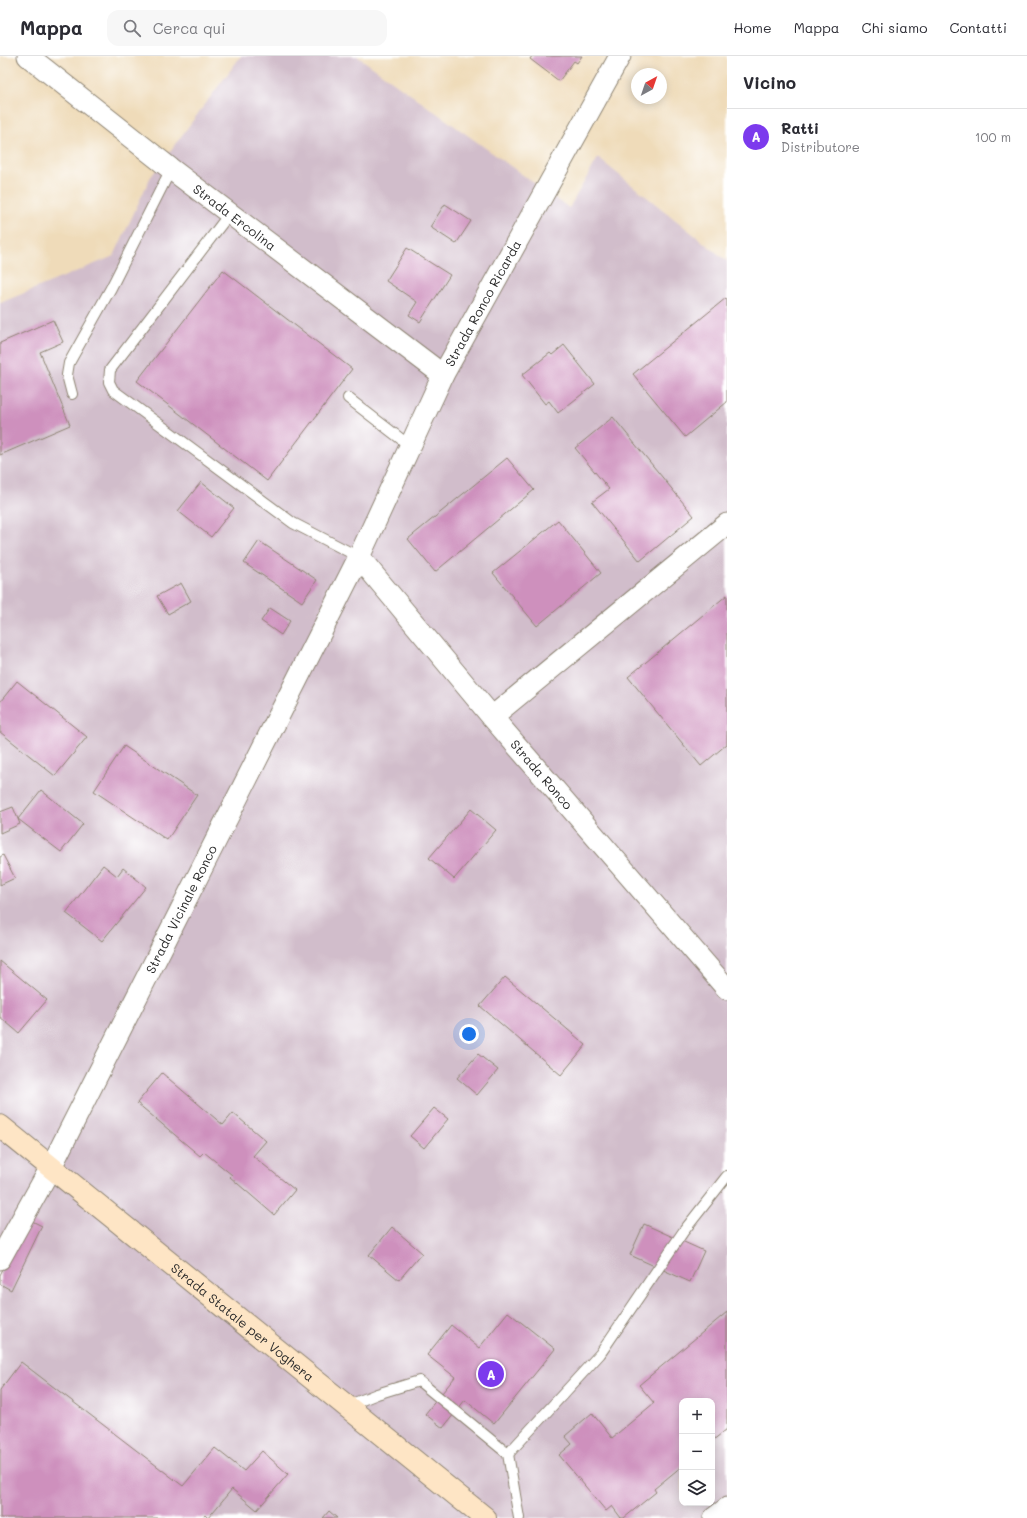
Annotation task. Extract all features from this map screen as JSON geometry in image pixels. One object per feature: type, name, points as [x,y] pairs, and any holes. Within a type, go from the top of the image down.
[{"type":"main road","name":"Strada Statale per Voghera","points":[[0,1126],[485,1518]]},
{"type":"street","name":"Strada Ercolina","points":[[28,56],[171,169],[443,375]]},
{"type":"street","name":"Strada Ronco Ricarda","points":[[359,557],[443,375],[620,56]]},
{"type":"street","points":[[492,717],[727,524]]},
{"type":"street","name":"Strada Ronco","points":[[359,557],[492,717],[727,990]]},
{"type":"street","name":"Strada Vicinale Ronco","points":[[0,1259],[51,1167],[359,557]]},
{"type":"street","points":[[714,1518],[727,1508]]},
{"type":"lane","points":[[72,394],[67,375],[69,363],[111,288],[171,169]]},
{"type":"lane","points":[[230,213],[110,370],[109,382],[113,390],[293,523],[359,557]]},
{"type":"lane","points":[[348,398],[410,446]]},
{"type":"lane","points":[[508,1454],[600,1354],[683,1232],[727,1176]]},
{"type":"lane","points":[[347,1406],[377,1394],[420,1381],[508,1454],[519,1518]]},
{"type":"shaded area","points":[[241,56],[357,56],[569,208],[598,158],[727,261],[727,1518],[0,1518],[0,303],[114,256],[150,178]]},
{"type":"building","points":[[532,56],[582,56],[577,63],[574,61],[559,81],[530,59]]},
{"type":"building","points":[[445,204],[471,221],[456,244],[430,227]]},
{"type":"building","points":[[407,248],[450,275],[420,322],[409,315],[417,302],[386,281]]},
{"type":"building","points":[[223,270],[352,369],[267,481],[137,381]]},
{"type":"building","points":[[726,298],[727,402],[685,437],[633,374]]},
{"type":"building","points":[[53,320],[63,342],[40,352],[70,425],[0,455],[0,343]]},
{"type":"building","points":[[564,345],[595,384],[558,413],[549,401],[545,404],[522,375],[550,353],[552,355]]},
{"type":"building","points":[[613,417],[694,516],[640,561],[592,502],[609,489],[575,448]]},
{"type":"building","points":[[507,458],[534,490],[435,572],[408,539]]},
{"type":"building","points":[[201,482],[234,508],[211,537],[178,511]]},
{"type":"building","points":[[558,520],[601,573],[537,626],[493,573]]},
{"type":"building","points":[[259,541],[317,580],[302,602],[244,563]]},
{"type":"building","points":[[181,583],[191,601],[168,614],[157,596]]},
{"type":"building","points":[[727,595],[727,744],[701,766],[628,677]]},
{"type":"building","points":[[270,608],[290,621],[281,635],[261,621]]},
{"type":"building","points":[[17,681],[87,737],[55,776],[0,732],[0,702]]},
{"type":"building","points":[[124,746],[197,795],[167,840],[94,791]]},
{"type":"building","points":[[41,790],[83,824],[61,852],[18,819]]},
{"type":"building","points":[[13,807],[20,824],[0,833],[0,812]]},
{"type":"building","points":[[471,809],[496,830],[454,879],[429,858]]},
{"type":"building","points":[[3,855],[15,878],[0,885],[0,857]]},
{"type":"building","points":[[103,865],[117,876],[123,868],[146,887],[102,941],[66,913]]},
{"type":"building","points":[[0,961],[47,1000],[19,1033],[0,1017]]},
{"type":"building","points":[[505,977],[586,1045],[561,1075],[480,1006]]},
{"type":"building","points":[[478,1054],[498,1070],[477,1095],[457,1078]]},
{"type":"building","points":[[162,1073],[223,1125],[233,1113],[266,1141],[253,1156],[295,1190],[274,1215],[230,1177],[232,1175],[204,1152],[200,1156],[137,1103]]},
{"type":"building","points":[[434,1108],[448,1119],[424,1148],[410,1136]]},
{"type":"building","points":[[28,1219],[42,1226],[11,1290],[0,1284],[0,1275]]},
{"type":"building","points":[[644,1224],[704,1251],[690,1282],[630,1255]]},
{"type":"building","points":[[392,1227],[422,1253],[399,1280],[369,1255]]},
{"type":"building","points":[[508,1312],[555,1349],[494,1424],[465,1400],[443,1428],[425,1414],[455,1377],[427,1355],[451,1325],[479,1348]]},
{"type":"building","points":[[727,1312],[727,1429],[715,1439],[715,1398],[679,1398],[679,1468],[654,1489],[656,1492],[624,1518],[621,1518],[612,1506],[606,1511],[559,1455],[572,1444],[565,1436],[592,1413],[612,1438],[654,1403],[639,1385]]},
{"type":"building","points":[[21,1362],[183,1486],[215,1448],[244,1471],[262,1451],[288,1474],[257,1510],[232,1489],[208,1518],[205,1515],[202,1518],[0,1518],[0,1390]]},
{"type":"building","points":[[329,1511],[337,1518],[323,1518]]},
{"type":"place","name":"Ratti","points":[[491,1374]]}]
